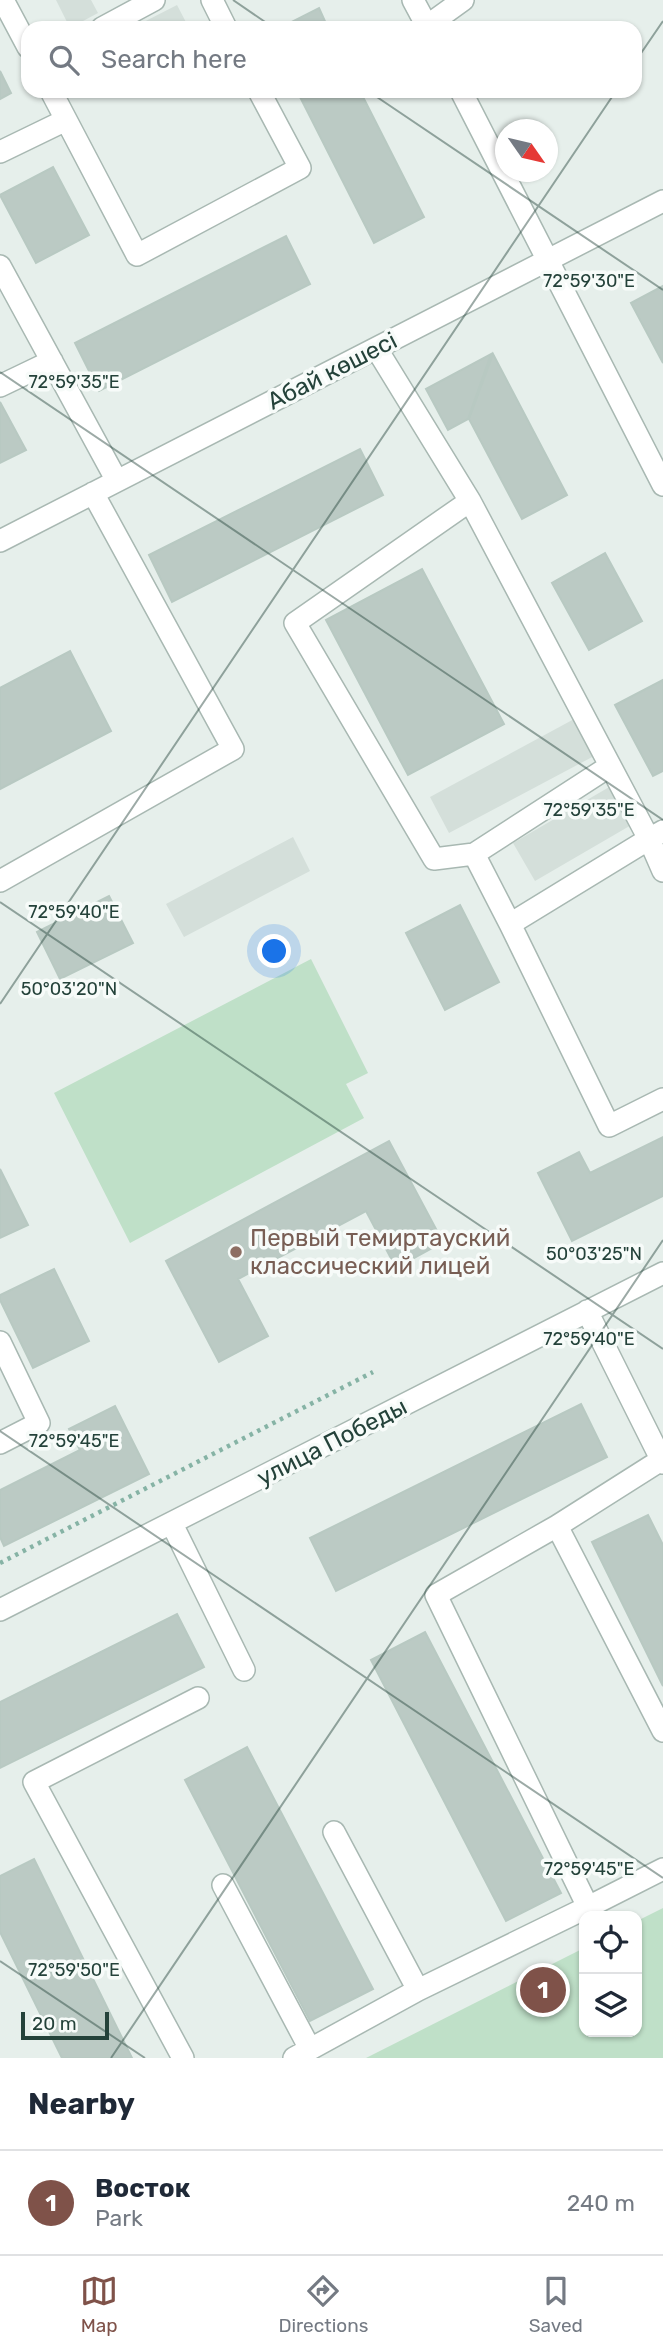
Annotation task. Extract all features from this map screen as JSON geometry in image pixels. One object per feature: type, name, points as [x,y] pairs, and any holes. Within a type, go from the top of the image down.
[{"type":"street","points":[[4,0],[21,33]]},
{"type":"street","points":[[115,21],[154,0]]},
{"type":"street","points":[[212,0],[222,21]]},
{"type":"street","points":[[413,0],[424,21]]},
{"type":"street","points":[[435,21],[463,0]]},
{"type":"street","points":[[55,98],[137,255],[300,168],[263,98]]},
{"type":"street","points":[[465,98],[663,485]]},
{"type":"street","points":[[0,152],[66,120]]},
{"type":"street","name":"Абай көшесі","points":[[0,541],[663,201]]},
{"type":"street","points":[[0,266],[117,481]]},
{"type":"street","points":[[379,347],[381,356],[470,501],[610,766],[656,835],[663,871]]},
{"type":"street","points":[[0,386],[52,361]]},
{"type":"street","points":[[0,881],[233,749],[93,494]]},
{"type":"street","points":[[470,501],[295,623],[435,859],[474,854],[610,766]]},
{"type":"street","points":[[510,923],[656,835]]},
{"type":"street","points":[[474,854],[609,1126],[663,1099]]},
{"type":"street","name":"улица Победы","points":[[0,1610],[663,1273]]},
{"type":"street","points":[[587,1311],[662,1462],[436,1595],[588,1908]]},
{"type":"street","points":[[0,1342],[39,1423],[0,1443]]},
{"type":"street","points":[[172,1524],[244,1670]]},
{"type":"street","points":[[557,1526],[663,1731]]},
{"type":"street","points":[[183,2058],[34,1782],[198,1698]]},
{"type":"street","points":[[334,1832],[418,1990]]},
{"type":"street","points":[[223,1885],[302,2054],[418,1990],[663,1869]]},
{"type":"path","points":[[0,1563],[373,1372]]},
{"type":"shaded area","points":[[56,0],[91,0],[98,13],[83,21],[66,21]]},
{"type":"shaded area","points":[[177,5],[185,21],[146,21]]},
{"type":"shaded area","points":[[576,718],[596,755],[449,833],[430,797]]},
{"type":"shaded area","points":[[611,786],[633,824],[535,881],[513,843]]},
{"type":"shaded area","points":[[293,837],[310,871],[184,937],[166,904]]},
{"type":"green space","points":[[311,959],[368,1073],[346,1084],[364,1118],[130,1243],[54,1093]]},
{"type":"green space","points":[[663,1908],[663,2058],[366,2058],[579,1951],[579,2037],[642,2037],[642,1918]]},
{"type":"building","points":[[319,8],[325,21],[294,21]]},
{"type":"building","points":[[0,71],[11,93],[0,99]]},
{"type":"building","points":[[301,98],[364,98],[424,217],[374,243]]},
{"type":"building","points":[[53,167],[89,235],[36,263],[0,195]]},
{"type":"building","points":[[286,236],[310,284],[99,391],[75,343]]},
{"type":"building","points":[[663,286],[663,363],[631,303]]},
{"type":"building","points":[[491,354],[468,419],[448,430],[426,389]]},
{"type":"building","points":[[493,354],[567,495],[522,519],[469,419]]},
{"type":"building","points":[[0,402],[26,450],[0,463]]},
{"type":"building","points":[[360,449],[383,495],[172,602],[149,555]]},
{"type":"building","points":[[605,553],[642,621],[589,650],[552,583]]},
{"type":"building","points":[[422,569],[504,724],[408,775],[326,620]]},
{"type":"building","points":[[70,651],[111,731],[0,789],[0,688]]},
{"type":"building","points":[[663,680],[663,771],[653,776],[615,705]]},
{"type":"building","points":[[109,896],[133,943],[60,979],[37,932]]},
{"type":"building","points":[[460,905],[499,982],[445,1010],[406,933]]},
{"type":"building","points":[[663,1137],[663,1196],[572,1241],[538,1173],[579,1152],[590,1173]]},
{"type":"building","name":"Первый темиртауский классический лицей","points":[[389,1141],[443,1242],[396,1268],[366,1211],[238,1279],[268,1336],[219,1362],[166,1261]]},
{"type":"building","points":[[0,1169],[28,1225],[0,1238]]},
{"type":"building","points":[[54,1269],[89,1341],[33,1368],[0,1295]]},
{"type":"building","points":[[581,1404],[607,1457],[336,1591],[310,1538]]},
{"type":"building","points":[[115,1406],[149,1474],[4,1546],[0,1537],[0,1490],[80,1450],[69,1429]]},
{"type":"building","points":[[648,1515],[663,1545],[663,1686],[592,1542]]},
{"type":"building","points":[[177,1614],[204,1667],[0,1768],[0,1702]]},
{"type":"building","points":[[425,1632],[561,1893],[506,1921],[371,1660]]},
{"type":"building","points":[[247,1747],[373,1989],[310,2021],[185,1780]]},
{"type":"building","points":[[34,1859],[132,2058],[62,2058],[0,1932],[0,1876]]},
{"type":"place","name":"Первый темиртауский классический лицей","points":[[236,1252]]},
{"type":"place","name":"Восток","points":[[543,1990]]}]
